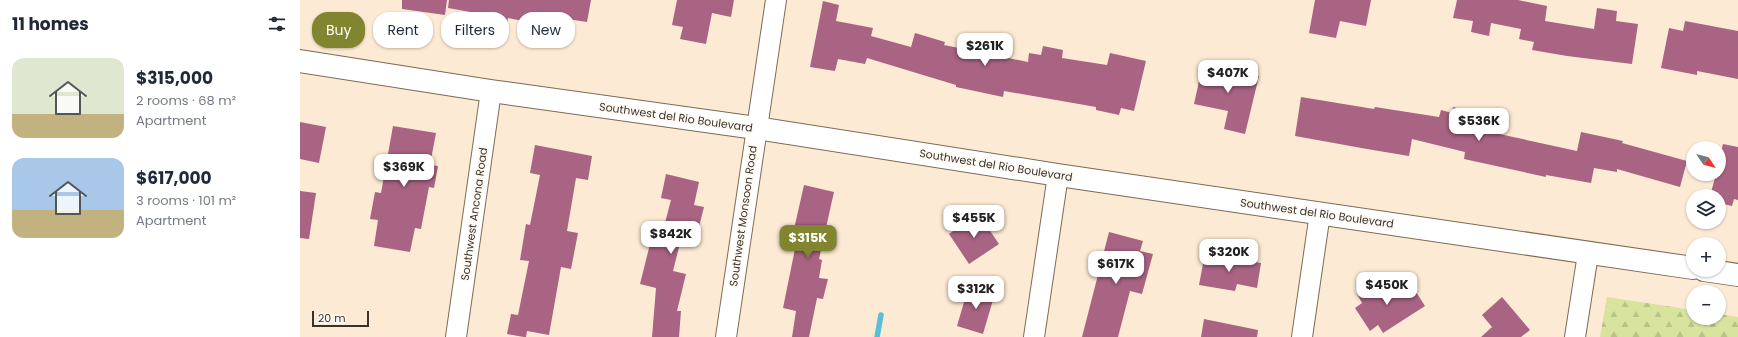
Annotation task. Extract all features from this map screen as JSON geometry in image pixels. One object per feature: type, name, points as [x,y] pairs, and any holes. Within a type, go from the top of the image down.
[{"type":"street","name":"Southwest Monsoon Road","points":[[726,337],[776,0]]},
{"type":"street","name":"Southwest del Rio Boulevard","points":[[300,61],[491,91],[756,128],[1058,175],[1588,254],[1686,267]]},
{"type":"street","name":"Southwest Ancona Road","points":[[456,337],[491,91]]},
{"type":"street","points":[[1034,337],[1058,175]]},
{"type":"street","points":[[1302,337],[1320,213]]},
{"type":"street","points":[[1575,337],[1588,254]]},
{"type":"street","points":[[1726,273],[1738,275]]},
{"type":"green space","points":[[1607,297],[1686,309],[1686,325],[1726,325],[1726,315],[1738,317],[1738,337],[1600,337]]},
{"type":"building","points":[[402,0],[447,0],[445,12],[441,12],[441,14],[433,13],[433,12],[402,9]]},
{"type":"building","points":[[449,0],[591,0],[587,22],[575,20],[575,12],[517,12],[517,20],[509,18],[509,12],[470,12],[448,8]]},
{"type":"building","points":[[677,0],[734,0],[731,17],[712,13],[706,44],[680,39],[683,27],[672,25]]},
{"type":"building","points":[[1315,0],[1371,0],[1366,26],[1340,21],[1336,38],[1309,33]]},
{"type":"building","points":[[1457,0],[1518,0],[1547,6],[1545,21],[1594,29],[1597,8],[1617,11],[1616,21],[1638,24],[1632,64],[1532,50],[1534,42],[1519,39],[1521,29],[1491,23],[1489,36],[1471,32],[1473,21],[1453,18]]},
{"type":"building","points":[[823,1],[839,5],[836,21],[873,28],[871,36],[911,47],[915,33],[945,42],[944,45],[1028,62],[1029,53],[1041,55],[1043,46],[1063,50],[1062,58],[1107,65],[1110,53],[1146,61],[1134,111],[1121,108],[1119,115],[1096,110],[1096,107],[1004,91],[1003,97],[956,87],[956,85],[867,58],[865,64],[838,59],[835,71],[810,67]]},
{"type":"building","points":[[1685,21],[1738,31],[1738,79],[1697,71],[1697,75],[1661,68],[1669,28],[1683,31]]},
{"type":"building","points":[[1203,63],[1259,76],[1245,134],[1224,129],[1228,111],[1194,104]]},
{"type":"building","points":[[1301,97],[1374,109],[1375,107],[1439,117],[1441,110],[1452,113],[1453,107],[1493,117],[1490,132],[1577,151],[1581,132],[1623,141],[1622,143],[1686,161],[1686,165],[1680,187],[1617,169],[1617,172],[1594,168],[1591,183],[1546,175],[1546,177],[1464,159],[1465,152],[1412,139],[1409,156],[1295,136]]},
{"type":"building","points":[[300,122],[326,127],[319,163],[300,159]]},
{"type":"building","points":[[393,126],[436,133],[430,165],[438,166],[434,188],[429,187],[421,229],[415,228],[410,252],[374,246],[378,220],[370,219],[375,192],[381,193]]},
{"type":"building","points":[[535,145],[592,156],[588,180],[576,178],[567,231],[578,233],[571,269],[561,267],[549,335],[527,331],[526,337],[524,337],[507,334],[511,314],[518,315],[529,261],[520,260],[526,224],[530,225],[540,175],[530,173]]},
{"type":"building","points":[[1726,145],[1738,147],[1738,200],[1734,199],[1732,206],[1726,205],[1726,189],[1712,189],[1714,181],[1726,181]]},
{"type":"building","points":[[666,174],[699,182],[694,205],[704,207],[699,227],[685,224],[673,271],[686,274],[677,311],[681,311],[679,337],[652,337],[656,288],[640,284],[652,236],[661,238],[671,200],[661,198]]},
{"type":"building","points":[[804,185],[834,192],[819,259],[822,260],[819,278],[828,279],[823,299],[817,298],[809,337],[792,337],[796,311],[783,308],[797,239],[792,238]]},
{"type":"building","points":[[300,191],[316,193],[309,239],[300,238]]},
{"type":"building","points":[[978,213],[999,244],[969,264],[949,234]]},
{"type":"building","points":[[1109,232],[1143,241],[1140,251],[1153,254],[1142,294],[1130,291],[1118,337],[1082,337]]},
{"type":"building","points":[[1205,253],[1261,263],[1257,288],[1237,284],[1235,291],[1199,285]]},
{"type":"building","points":[[1378,280],[1390,298],[1411,284],[1425,306],[1383,333],[1378,325],[1370,331],[1355,308],[1362,303],[1357,294]]},
{"type":"building","points":[[969,285],[995,293],[983,334],[957,326]]},
{"type":"building","points":[[1502,297],[1530,330],[1521,337],[1481,337],[1492,327],[1482,315]]},
{"type":"building","points":[[1204,319],[1258,330],[1257,337],[1201,337]]},
{"type":"waterway","points":[[877,337],[881,315]]}]
